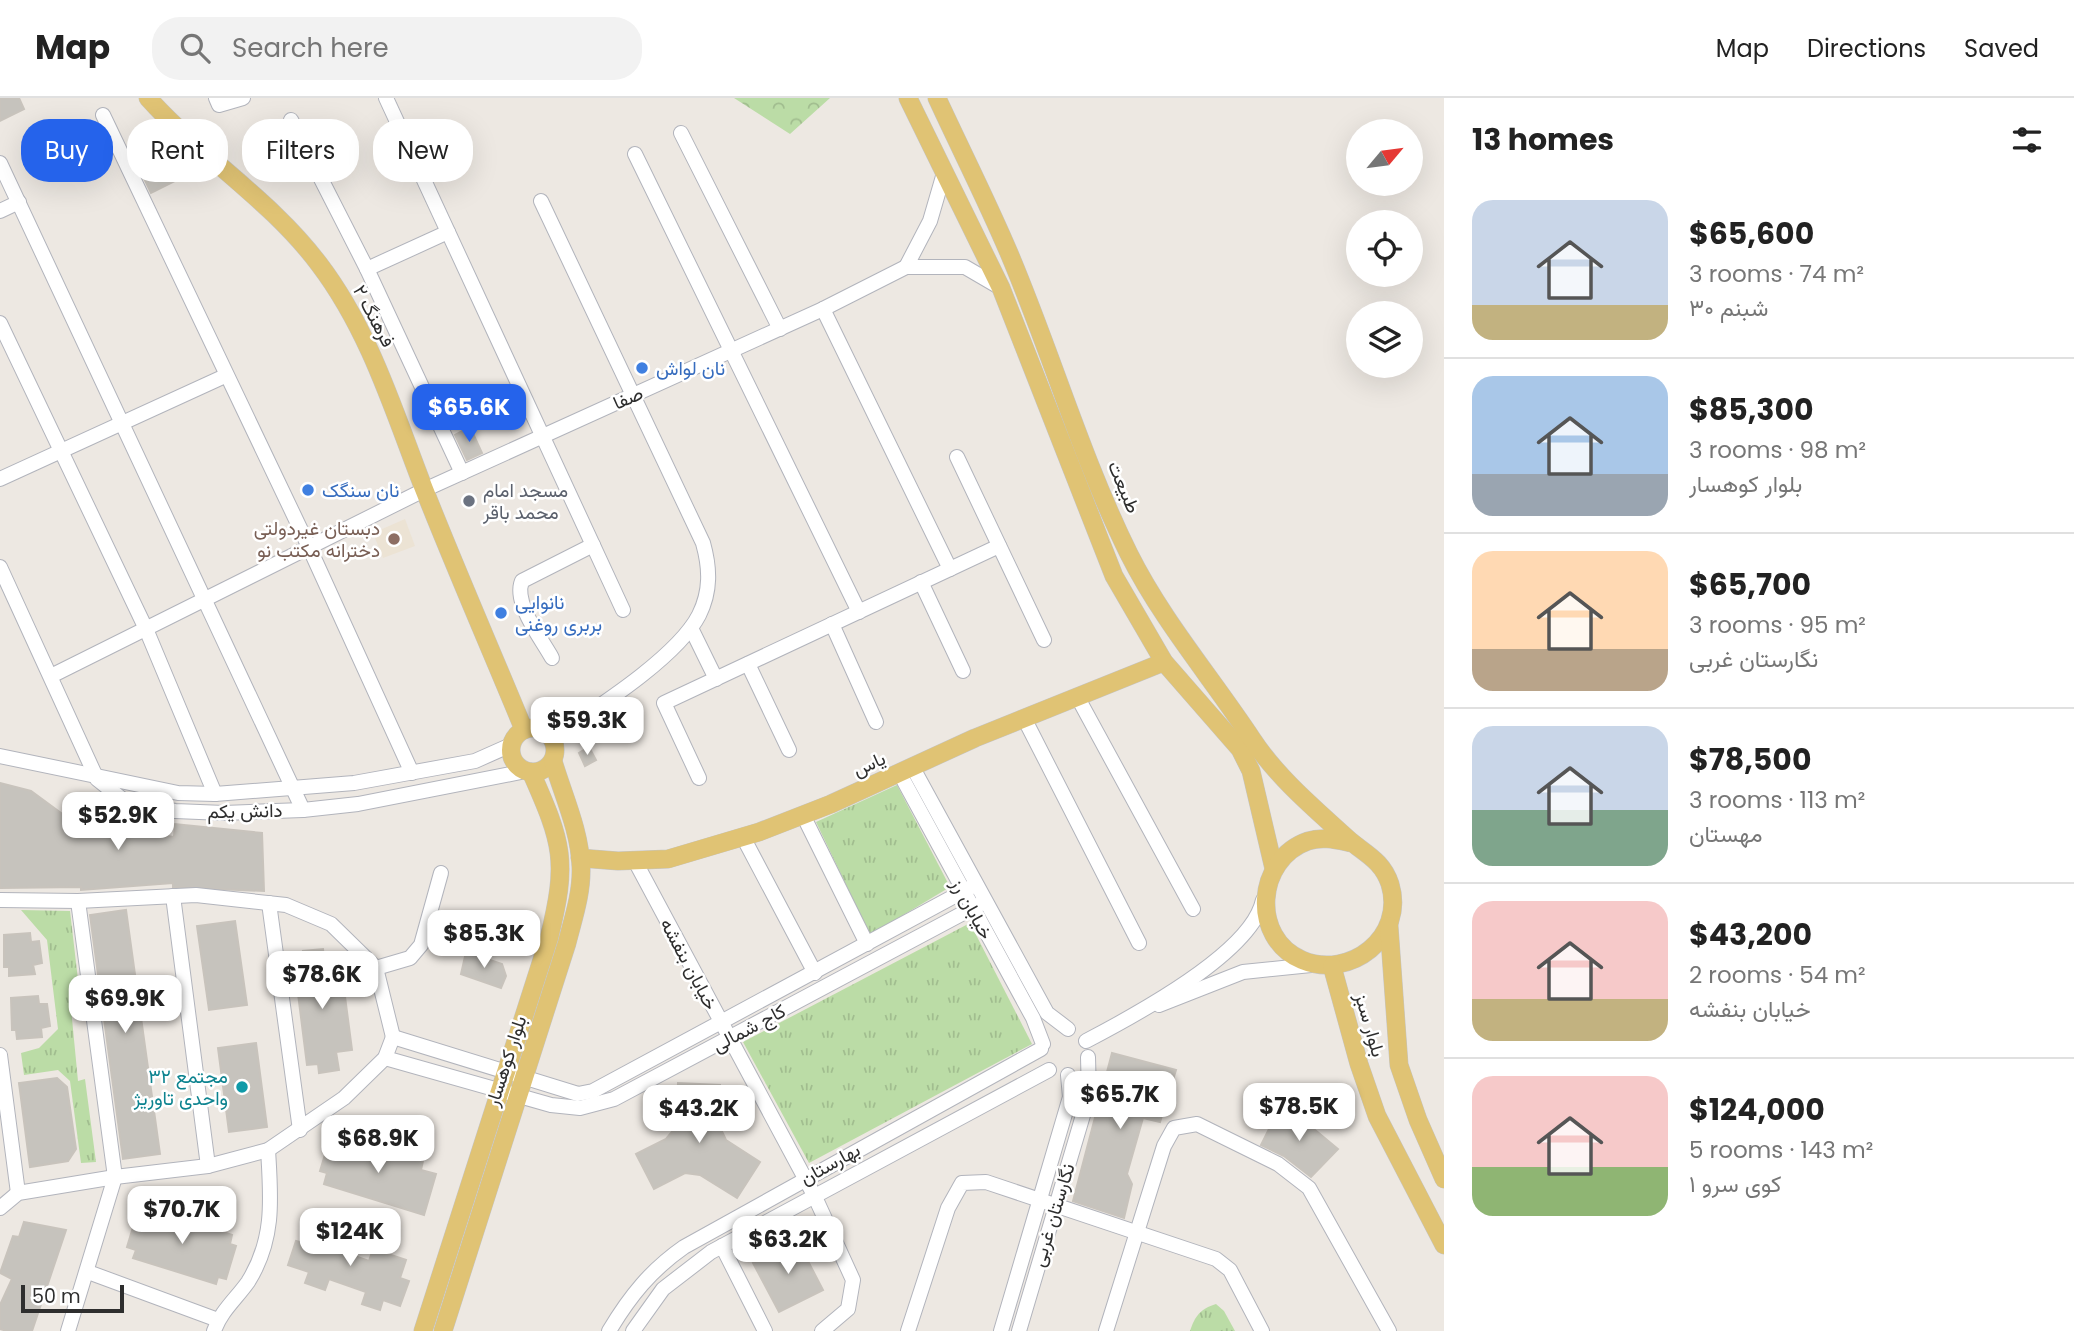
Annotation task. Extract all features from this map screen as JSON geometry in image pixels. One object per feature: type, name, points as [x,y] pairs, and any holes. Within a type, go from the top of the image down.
[{"type":"main road","name":"فرهنگ ۲","points":[[148,98],[275,215],[319,263],[355,318],[382,376],[424,490],[524,730]]},
{"type":"main road","points":[[908,98],[1001,288],[1114,576],[1164,662],[1240,749],[1251,771],[1274,869]]},
{"type":"main road","name":"طبیعت","points":[[937,98],[1009,254],[1130,555],[1184,642],[1269,765],[1352,843]]},
{"type":"main road","name":"یاس","points":[[580,858],[635,861],[668,859],[743,837],[803,815],[975,738],[1164,662]]},
{"type":"main road","points":[[536,728],[552,738],[555,749],[552,761],[543,770],[529,772],[516,764],[511,745],[524,730],[536,728]]},
{"type":"main road","name":"بلوار کوهسار","points":[[423,1331],[515,1073],[567,943],[578,898],[580,858],[577,839],[552,761]]},
{"type":"main road","name":"بلوار کوهسار","points":[[515,1073],[549,938],[562,869],[559,843],[529,772]]},
{"type":"main road","points":[[1330,838],[1352,843],[1370,853],[1382,868],[1390,885],[1392,904],[1389,923],[1380,940],[1367,954],[1350,963],[1324,966],[1298,959],[1283,947],[1271,930],[1265,912],[1265,892],[1274,869],[1289,852],[1308,841],[1330,838]]},
{"type":"main road","name":"بلوار سبز","points":[[1389,923],[1399,1065],[1418,1120],[1444,1179]]},
{"type":"main road","name":"بلوار سبز","points":[[1324,966],[1377,1116],[1444,1245]]},
{"type":"main road","name":"بلوار کوهسار","points":[[443,1331],[509,1091]]},
{"type":"street","points":[[216,98],[219,105],[243,98]]},
{"type":"street","points":[[386,98],[623,610]]},
{"type":"street","points":[[103,115],[225,376],[309,547],[412,773]]},
{"type":"street","points":[[681,133],[780,329]]},
{"type":"street","points":[[635,154],[859,612]]},
{"type":"street","points":[[0,163],[303,810]]},
{"type":"street","points":[[944,173],[930,221],[906,267],[965,267],[1001,288]]},
{"type":"street","points":[[322,182],[367,270],[462,473]]},
{"type":"street","points":[[541,201],[703,542],[708,561],[706,598],[691,628],[638,677],[552,738]]},
{"type":"street","points":[[0,211],[19,202]]},
{"type":"street","points":[[367,270],[448,232]]},
{"type":"street","name":"صفا","points":[[51,676],[424,490],[780,329],[906,267]]},
{"type":"street","points":[[823,309],[950,569]]},
{"type":"street","points":[[0,323],[146,629],[215,794]]},
{"type":"street","points":[[0,479],[225,376]]},
{"type":"street","points":[[957,457],[1044,640]]},
{"type":"street","points":[[552,658],[523,605],[519,589],[522,581],[593,545]]},
{"type":"street","points":[[699,778],[664,703],[999,546]]},
{"type":"street","points":[[1,573],[97,779]]},
{"type":"street","points":[[921,582],[963,671]]},
{"type":"street","points":[[832,624],[876,722]]},
{"type":"street","points":[[691,628],[716,679]]},
{"type":"street","points":[[748,663],[789,750]]},
{"type":"street","points":[[1078,698],[1193,909]]},
{"type":"street","points":[[1025,720],[1139,943]]},
{"type":"street","name":"دانش یکم","points":[[97,779],[178,793],[294,790],[475,761],[511,745]]},
{"type":"street","points":[[0,756],[97,779]]},
{"type":"street","name":"خیابان رز","points":[[906,771],[969,888],[1033,1018],[1042,1047]]},
{"type":"street","name":"دانش یکم","points":[[97,779],[127,803],[163,809],[224,813],[303,810],[358,804],[529,772]]},
{"type":"street","points":[[803,815],[867,944]]},
{"type":"street","points":[[743,837],[815,973]]},
{"type":"street","name":"خیابان بنفشه","points":[[635,861],[720,1025],[815,1197],[853,1280],[848,1309],[822,1331]]},
{"type":"street","points":[[376,968],[410,958],[421,945],[441,873]]},
{"type":"street","name":"کاج شمالی","points":[[393,1037],[578,1094],[593,1091],[720,1025],[969,888]]},
{"type":"street","points":[[1086,1041],[1151,1007],[1240,937],[1260,916],[1265,892]]},
{"type":"street","points":[[0,900],[78,901],[196,895],[286,905],[331,924],[376,968],[393,1037],[385,1058],[344,1098],[268,1150],[208,1166],[115,1177],[18,1193],[0,1208]]},
{"type":"street","points":[[173,896],[208,1166]]},
{"type":"street","points":[[68,1331],[115,1177],[78,901]]},
{"type":"street","points":[[268,903],[300,1130]]},
{"type":"street","name":"خیابان رز","points":[[977,905],[1047,1013],[1068,1029]]},
{"type":"street","name":"کاج شمالی","points":[[385,1058],[551,1105],[580,1108],[614,1098],[977,905]]},
{"type":"street","points":[[1151,1007],[1177,1000],[1243,972],[1324,966]]},
{"type":"street","points":[[1068,1029],[1086,1041],[1088,1057],[1079,1070],[1068,1075],[1049,1070],[1044,1064],[1042,1047],[1054,1031],[1068,1029]]},
{"type":"street","name":"بهارستان","points":[[610,1331],[628,1300],[656,1266],[804,1178],[1042,1047]]},
{"type":"street","points":[[0,1055],[18,1193]]},
{"type":"street","name":"نگارستان غربی","points":[[1019,1331],[1089,1095],[1088,1057]]},
{"type":"street","name":"بهارستان","points":[[633,1331],[663,1289],[722,1246],[1049,1070]]},
{"type":"street","name":"نگارستان غربی","points":[[1001,1331],[1070,1097],[1068,1075]]},
{"type":"street","points":[[1106,1331],[1164,1146],[1174,1128],[1197,1124],[1279,1164],[1309,1188],[1389,1331]]},
{"type":"street","points":[[88,1272],[216,1325],[258,1265],[269,1234],[272,1209],[268,1150]]},
{"type":"street","points":[[908,1331],[948,1208],[962,1183],[986,1182],[1216,1259],[1230,1270],[1262,1331]]},
{"type":"street","points":[[722,1246],[765,1331]]},
{"type":"shaded area","name":"دبستان غیردولتی دخترانه مکتب نو","points":[[405,519],[415,546],[383,558],[373,533]]},
{"type":"green space","points":[[734,98],[830,98],[790,134]]},
{"type":"green space","points":[[897,785],[950,887],[870,935],[816,822]]},
{"type":"green space","points":[[21,910],[70,911],[80,997],[70,998],[78,1081],[85,1079],[96,1162],[81,1163],[70,1081],[58,1070],[24,1075],[21,1053],[39,1048],[58,1029],[47,940]]},
{"type":"green space","points":[[970,923],[1032,1044],[809,1163],[743,1042]]},
{"type":"green space","points":[[1216,1304],[1224,1311],[1235,1331],[1190,1331],[1199,1314]]},
{"type":"building","points":[[0,98],[19,98],[24,109],[0,121]]},
{"type":"building","points":[[146,182],[173,182],[151,193]]},
{"type":"building","points":[[470,427],[482,453],[467,460],[455,435]]},
{"type":"building","points":[[589,747],[596,760],[585,766],[579,753]]},
{"type":"building","points":[[0,783],[31,791],[76,824],[75,813],[130,831],[174,837],[175,824],[262,833],[264,891],[173,887],[173,883],[81,890],[81,887],[0,888]]},
{"type":"building","points":[[126,910],[160,1154],[123,1159],[90,915]]},
{"type":"building","points":[[235,921],[247,1005],[209,1010],[197,926]]},
{"type":"building","points":[[30,933],[31,942],[39,941],[42,963],[33,965],[35,974],[9,976],[9,967],[4,967],[4,935]]},
{"type":"building","points":[[323,949],[325,968],[341,966],[352,1050],[336,1052],[339,1070],[319,1073],[318,1064],[307,1065],[294,962],[304,961],[303,951]]},
{"type":"building","points":[[466,952],[502,964],[506,976],[501,988],[461,974]]},
{"type":"building","points":[[38,996],[39,1004],[47,1004],[50,1026],[41,1028],[42,1037],[17,1039],[16,1030],[12,1030],[11,998]]},
{"type":"building","name":"مجتمع ۳۲ واحدی تاوریژ","points":[[256,1043],[267,1127],[229,1132],[218,1048]]},
{"type":"building","points":[[1112,1053],[1176,1070],[1160,1122],[1143,1118],[1127,1174],[1132,1184],[1124,1218],[1073,1201]]},
{"type":"building","points":[[57,1078],[67,1087],[76,1149],[68,1161],[30,1167],[19,1083]]},
{"type":"building","points":[[678,1083],[720,1085],[718,1123],[726,1140],[760,1162],[737,1198],[700,1175],[685,1173],[654,1189],[636,1154],[666,1139],[676,1127]]},
{"type":"building","points":[[1278,1111],[1308,1124],[1338,1149],[1311,1177],[1284,1156],[1261,1145]]},
{"type":"building","points":[[330,1138],[353,1145],[354,1140],[423,1161],[421,1170],[436,1174],[424,1215],[324,1184],[327,1173],[320,1171]]},
{"type":"building","points":[[149,1207],[232,1235],[230,1244],[236,1246],[226,1279],[218,1277],[216,1284],[133,1258],[136,1250],[127,1247],[137,1214],[146,1217]]},
{"type":"building","points":[[24,1222],[66,1230],[32,1331],[7,1331],[0,1329],[0,1305],[12,1279],[0,1273],[13,1236],[19,1237]]},
{"type":"building","points":[[309,1226],[351,1240],[346,1253],[369,1261],[373,1249],[406,1260],[400,1278],[409,1281],[400,1306],[383,1300],[380,1310],[362,1304],[366,1292],[329,1279],[325,1290],[305,1283],[309,1272],[288,1265],[296,1241],[304,1243]]},
{"type":"building","points":[[797,1240],[823,1290],[779,1312],[753,1263]]},
{"type":"place","name":"نان لواش","points":[[642,368]]},
{"type":"place","name":"نان سنگک","points":[[308,490]]},
{"type":"place","name":"مسجد امام محمد باقر","points":[[469,501]]},
{"type":"place","name":"دبستان غیردولتی دخترانه مکتب نو","points":[[394,539]]},
{"type":"place","name":"نانوایی بربری روغنی","points":[[501,613]]},
{"type":"place","name":"مجتمع ۳۲ واحدی تاوریژ","points":[[242,1087]]}]
